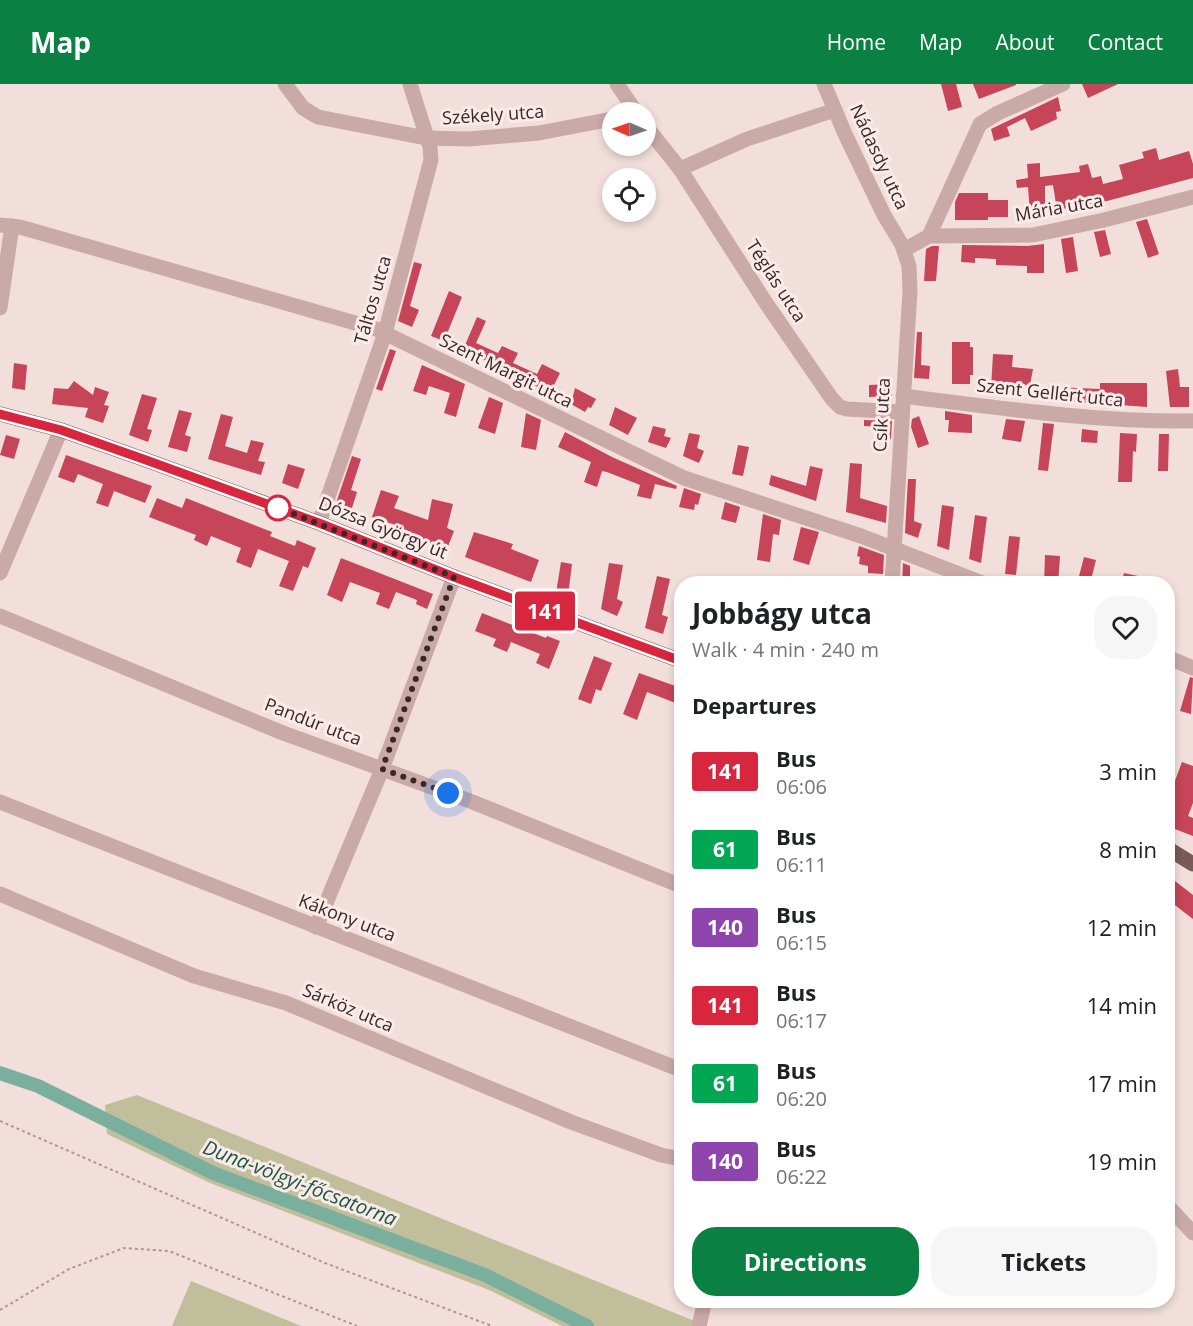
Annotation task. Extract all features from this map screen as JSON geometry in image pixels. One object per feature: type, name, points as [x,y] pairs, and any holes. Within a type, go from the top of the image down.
[{"type":"main road","name":"Dózsa György út","points":[[0,414],[61,430],[319,523],[454,577],[674,658]]},
{"type":"main road","points":[[1175,853],[1193,864]]},
{"type":"street","name":"Székely utca","points":[[285,84],[303,108],[318,117],[426,138],[468,139],[539,133],[602,121]]},
{"type":"street","name":"Táltos utca","points":[[319,523],[385,333],[432,160],[410,84]]},
{"type":"street","points":[[617,84],[629,102]]},
{"type":"street","name":"Nádasdy utca","points":[[824,84],[884,215],[903,247]]},
{"type":"street","points":[[903,247],[929,236],[980,124],[998,113],[1063,84]]},
{"type":"street","points":[[680,169],[747,139],[835,110]]},
{"type":"street","name":"Téglás utca","points":[[656,139],[680,169],[766,303],[832,399],[840,407],[847,409],[902,412]]},
{"type":"street","name":"Mária utca","points":[[929,236],[1033,236],[1193,197]]},
{"type":"street","points":[[0,308],[6,226]]},
{"type":"street","name":"Szent Margit utca","points":[[6,226],[353,322],[385,333],[684,478],[894,549],[964,576]]},
{"type":"street","name":"Csík utca","points":[[892,576],[910,291],[909,266],[903,247]]},
{"type":"street","name":"Szent Gellért utca","points":[[903,396],[1057,416],[1128,421],[1193,421]]},
{"type":"street","points":[[0,573],[61,430]]},
{"type":"street","points":[[316,927],[382,769],[454,577]]},
{"type":"street","name":"Pandúr utca","points":[[0,616],[283,733],[470,801],[674,883]]},
{"type":"street","points":[[1175,660],[1193,668]]},
{"type":"street","name":"Kákony utca","points":[[0,802],[674,1067]]},
{"type":"street","name":"Sárköz utca","points":[[0,894],[194,976],[286,1003],[570,1122],[660,1155],[674,1158]]},
{"type":"street","points":[[1175,1214],[1193,1233]]},
{"type":"street","points":[[699,1326],[703,1308]]},
{"type":"path","points":[[0,1121],[325,1263],[492,1326]]},
{"type":"path","points":[[0,1310],[69,1269],[124,1248],[169,1251],[357,1326]]},
{"type":"shaded area","points":[[137,1095],[707,1326],[562,1326],[489,1290],[210,1183],[107,1134],[105,1105]]},
{"type":"shaded area","points":[[191,1281],[301,1326],[172,1326]]},
{"type":"building","points":[[941,84],[956,84],[962,107],[948,111]]},
{"type":"building","points":[[973,84],[1016,84],[1016,85],[979,99]]},
{"type":"building","points":[[1082,84],[1118,84],[1088,98]]},
{"type":"building","points":[[1058,97],[1061,111],[1056,112],[1057,119],[1031,131],[1025,118],[1007,127],[1010,136],[994,141],[991,129]]},
{"type":"building","points":[[1156,148],[1159,160],[1189,151],[1193,164],[1193,178],[1107,201],[1057,210],[1053,185],[1045,186],[1045,213],[1030,214],[1028,187],[1017,188],[1016,180],[1028,178],[1027,164],[1040,163],[1040,177],[1080,172],[1079,166],[1088,164],[1092,178],[1101,176],[1103,184],[1123,179],[1119,165],[1144,158],[1142,152]]},
{"type":"building","points":[[959,193],[988,193],[988,200],[1008,200],[1008,217],[988,217],[988,220],[955,220],[955,202]]},
{"type":"building","points":[[1147,219],[1159,254],[1148,258],[1136,222]]},
{"type":"building","points":[[1105,230],[1111,254],[1100,257],[1094,232]]},
{"type":"building","points":[[1073,237],[1078,271],[1066,273],[1061,239]]},
{"type":"building","points":[[1044,244],[1044,273],[1027,273],[1027,266],[996,265],[996,259],[975,258],[975,263],[961,262],[962,245]]},
{"type":"building","points":[[939,246],[936,281],[924,281],[926,249]]},
{"type":"building","points":[[414,262],[422,264],[410,306],[419,310],[412,327],[398,321]]},
{"type":"building","points":[[449,291],[462,297],[444,341],[431,336]]},
{"type":"building","points":[[477,317],[486,321],[476,343],[498,353],[502,346],[518,353],[513,363],[537,374],[542,364],[560,373],[550,393],[463,350]]},
{"type":"building","points":[[917,332],[922,332],[921,365],[930,366],[929,379],[914,378]]},
{"type":"building","points":[[952,342],[970,342],[970,347],[973,347],[973,375],[970,375],[970,384],[952,384]]},
{"type":"building","points":[[390,349],[396,351],[382,391],[376,389]]},
{"type":"building","points":[[993,354],[1013,355],[1012,367],[1033,369],[1030,385],[1005,384],[1005,390],[991,388]]},
{"type":"building","points":[[14,363],[27,365],[25,390],[12,388]]},
{"type":"building","points":[[422,365],[465,384],[456,417],[444,413],[450,393],[429,386],[426,395],[413,391]]},
{"type":"building","points":[[1178,369],[1180,387],[1189,387],[1189,407],[1170,407],[1166,371]]},
{"type":"building","points":[[74,381],[93,395],[95,387],[109,392],[104,405],[109,406],[103,423],[85,417],[88,408],[52,404],[54,388],[68,389]]},
{"type":"building","points":[[1100,383],[1147,383],[1147,407],[1065,401],[1065,399],[1030,395],[1030,386],[1100,389]]},
{"type":"building","points":[[892,384],[892,396],[869,397],[869,385]]},
{"type":"building","points":[[575,388],[596,399],[591,408],[588,407],[585,412],[571,404]]},
{"type":"building","points":[[142,394],[157,398],[147,429],[152,430],[148,442],[129,435]]},
{"type":"building","points":[[489,397],[503,403],[495,434],[478,428]]},
{"type":"building","points":[[615,407],[637,418],[628,435],[609,425]]},
{"type":"building","points":[[179,410],[192,413],[185,435],[191,437],[187,452],[168,447]]},
{"type":"building","points":[[945,411],[972,415],[972,433],[948,432],[949,420],[945,420]]},
{"type":"building","points":[[526,413],[541,420],[536,450],[521,447]]},
{"type":"building","points":[[221,414],[233,417],[225,446],[247,453],[251,440],[264,443],[258,461],[265,462],[261,475],[208,459]]},
{"type":"building","points":[[919,416],[929,444],[918,448],[911,427],[912,419]]},
{"type":"building","points":[[1006,419],[1025,421],[1021,442],[1002,439]]},
{"type":"building","points":[[864,420],[892,421],[891,439],[880,439],[880,427],[864,426]]},
{"type":"building","points":[[1043,423],[1054,424],[1048,471],[1038,470]]},
{"type":"building","points":[[653,426],[666,429],[664,436],[671,438],[666,448],[648,442]]},
{"type":"building","points":[[1082,429],[1098,431],[1097,443],[1081,442]]},
{"type":"building","points":[[565,432],[612,457],[677,486],[676,489],[655,484],[651,499],[637,496],[640,485],[602,471],[597,487],[584,482],[591,462],[558,447]]},
{"type":"building","points":[[689,433],[700,435],[697,448],[704,451],[699,463],[683,456]]},
{"type":"building","points":[[1120,433],[1137,434],[1136,452],[1133,451],[1132,482],[1118,482]]},
{"type":"building","points":[[1159,434],[1169,434],[1168,471],[1158,471]]},
{"type":"building","points":[[6,435],[20,439],[14,459],[0,455]]},
{"type":"building","points":[[738,445],[749,447],[743,476],[732,474]]},
{"type":"building","points":[[66,455],[152,486],[145,503],[114,491],[108,507],[96,503],[103,484],[78,474],[74,483],[58,477]]},
{"type":"building","points":[[352,456],[361,459],[351,490],[357,492],[352,508],[336,503]]},
{"type":"building","points":[[850,463],[862,464],[860,498],[887,506],[886,523],[846,512]]},
{"type":"building","points":[[288,464],[305,469],[298,489],[282,483]]},
{"type":"building","points":[[810,466],[823,469],[816,501],[769,485],[771,475],[806,486]]},
{"type":"building","points":[[908,479],[916,479],[914,521],[922,524],[918,538],[905,533]]},
{"type":"building","points":[[684,488],[701,494],[694,510],[679,507]]},
{"type":"building","points":[[381,490],[399,496],[394,508],[428,520],[432,499],[453,504],[447,528],[454,531],[447,549],[402,533],[404,528],[372,517]]},
{"type":"building","points":[[157,498],[182,508],[186,498],[272,532],[270,536],[295,546],[297,540],[316,548],[308,568],[303,566],[293,591],[279,586],[289,561],[258,549],[251,568],[236,562],[241,548],[211,536],[207,546],[194,540],[196,535],[149,517]]},
{"type":"building","points":[[725,502],[740,507],[736,523],[721,519]]},
{"type":"building","points":[[942,505],[954,507],[949,550],[937,546]]},
{"type":"building","points":[[763,514],[781,520],[779,535],[773,534],[770,562],[757,560]]},
{"type":"building","points":[[975,515],[987,517],[981,563],[969,559]]},
{"type":"building","points":[[801,527],[819,532],[809,565],[793,560]]},
{"type":"building","points":[[474,532],[513,544],[511,549],[539,560],[531,582],[465,557]]},
{"type":"building","points":[[1009,536],[1020,537],[1016,575],[1005,574]]},
{"type":"building","points":[[859,546],[884,555],[883,574],[868,573],[868,566],[859,564],[860,557],[857,556]]},
{"type":"building","points":[[1045,555],[1060,556],[1059,576],[1044,576]]},
{"type":"building","points":[[1084,557],[1096,560],[1092,576],[1079,576]]},
{"type":"building","points":[[341,558],[433,594],[427,609],[416,604],[417,600],[396,592],[389,609],[376,604],[380,593],[350,582],[342,602],[327,595]]},
{"type":"building","points":[[561,562],[572,564],[568,596],[556,593]]},
{"type":"building","points":[[609,563],[623,565],[617,599],[623,602],[617,616],[601,609]]},
{"type":"building","points":[[903,563],[910,566],[910,576],[902,576]]},
{"type":"building","points":[[657,576],[670,579],[662,615],[668,617],[663,634],[645,628]]},
{"type":"building","points":[[482,613],[546,638],[547,636],[560,641],[549,669],[536,663],[540,654],[511,642],[507,652],[493,646],[496,639],[475,631]]},
{"type":"building","points":[[594,656],[612,663],[601,691],[596,689],[591,704],[578,699]]},
{"type":"building","points":[[639,673],[674,686],[674,702],[647,692],[637,720],[623,714]]},
{"type":"building","points":[[1190,677],[1193,678],[1191,714],[1180,711]]},
{"type":"building","points":[[1182,762],[1193,766],[1193,803],[1188,816],[1193,818],[1193,836],[1175,829],[1175,781]]},
{"type":"building","points":[[1175,881],[1193,895],[1193,919],[1175,905]]},
{"type":"waterway","name":"Duna-völgyi-főcsatorna","points":[[0,1073],[38,1086],[213,1173],[485,1275],[587,1326]]},
{"type":"bus line","name":"141","points":[[0,414],[61,430],[146,460],[319,523],[454,577],[674,658]]},
{"type":"route","points":[[278,508],[276,507],[454,577],[382,769],[448,793]]}]
